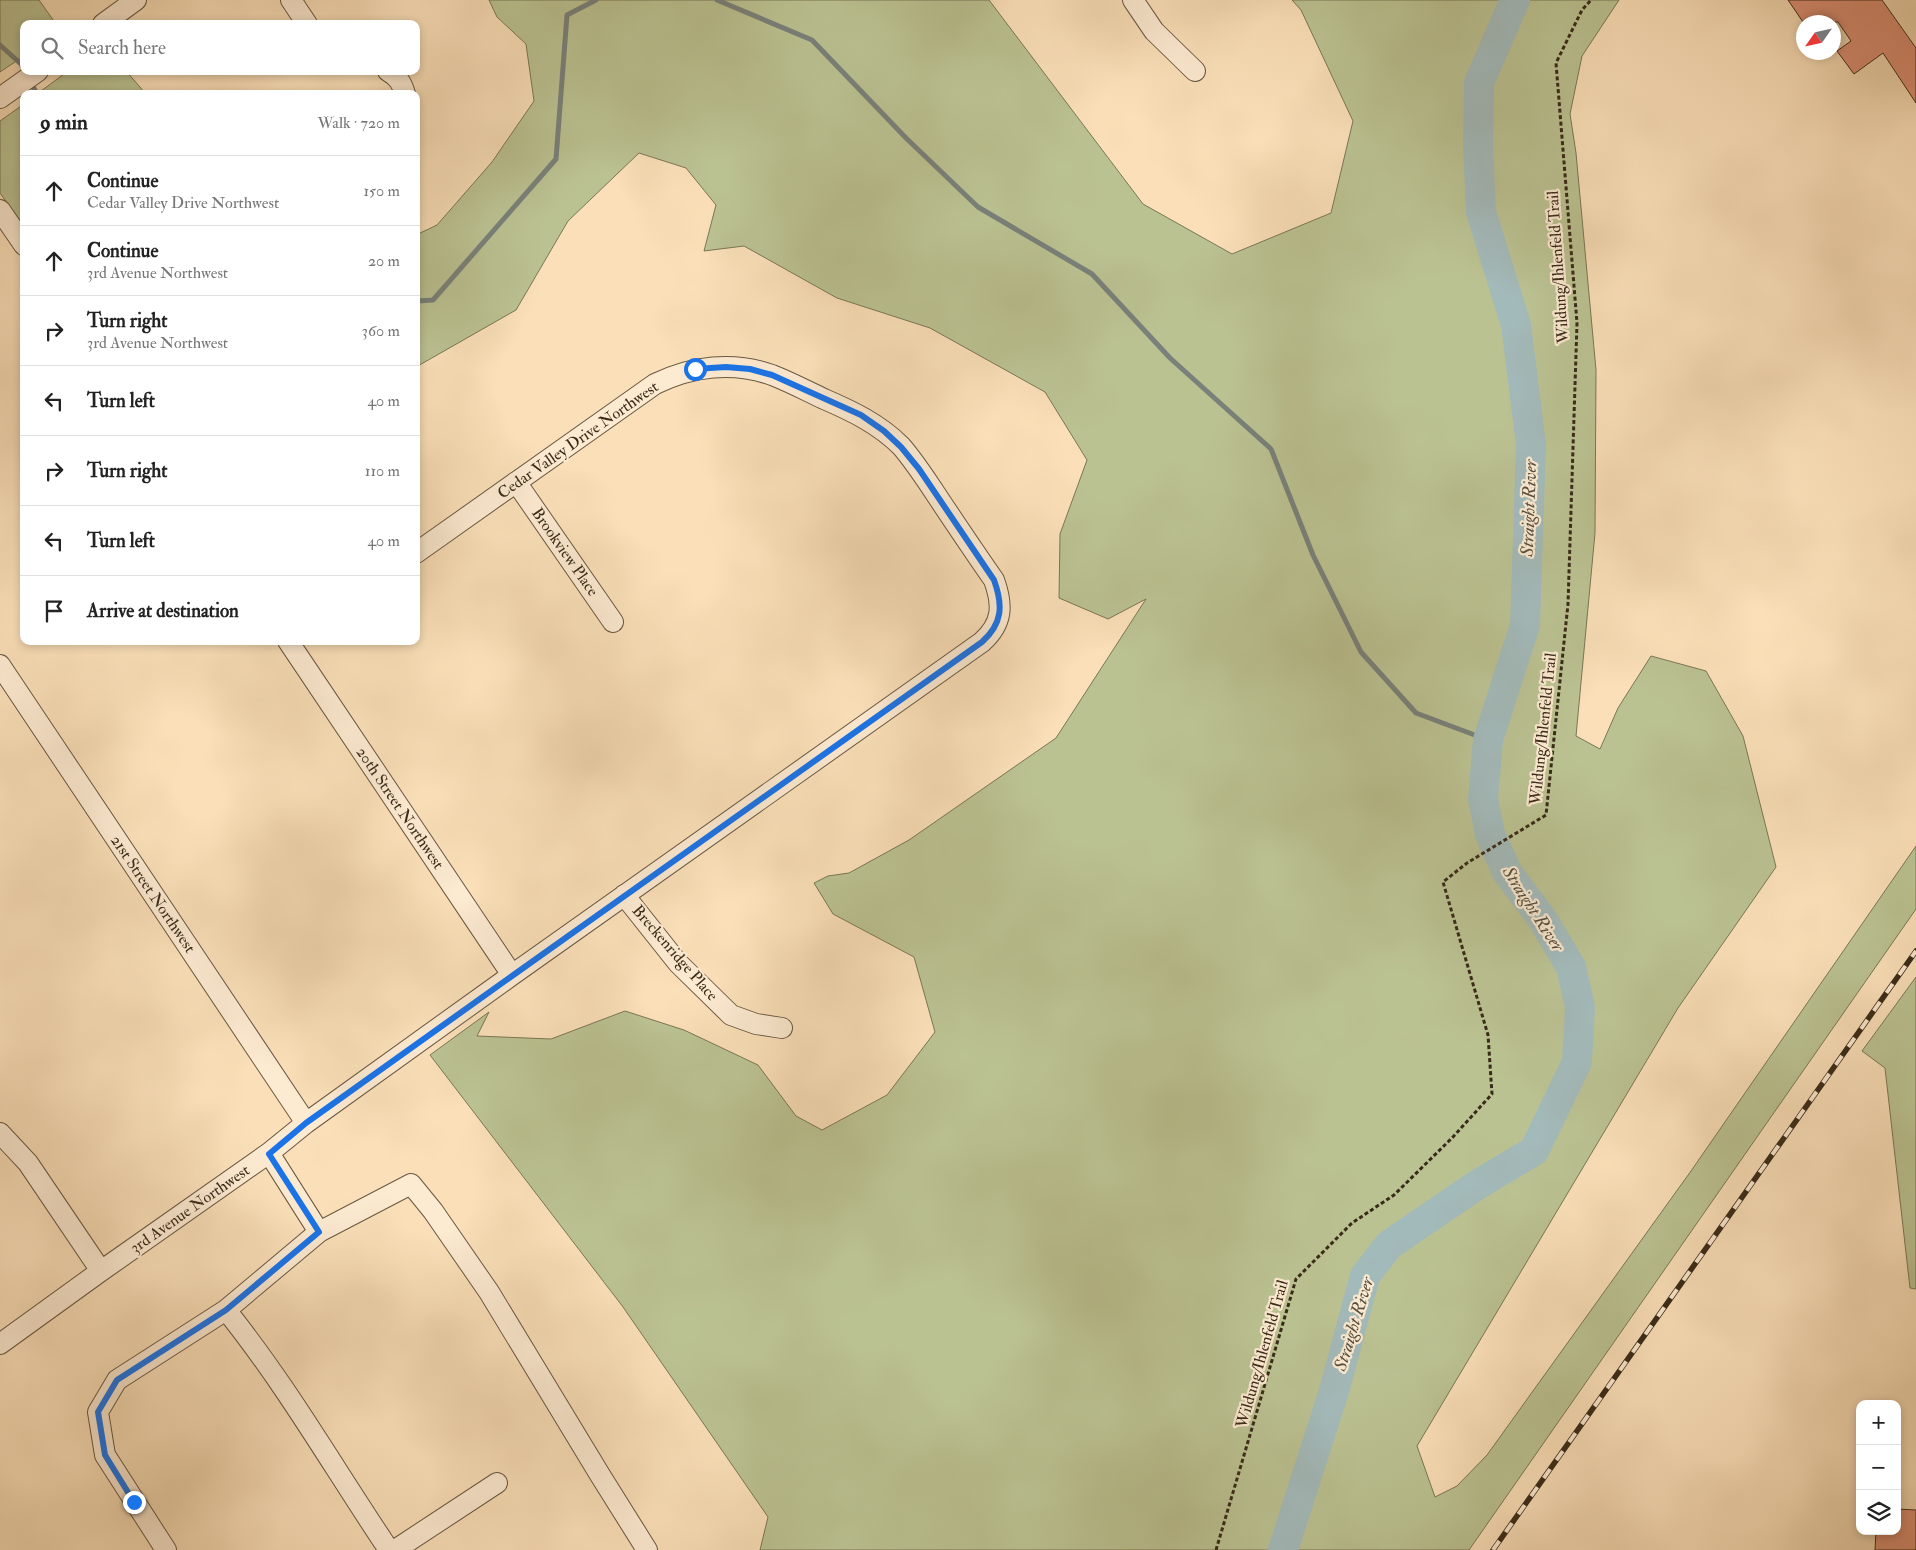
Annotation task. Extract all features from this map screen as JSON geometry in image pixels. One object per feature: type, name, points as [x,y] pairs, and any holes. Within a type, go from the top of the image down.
[{"type":"street","points":[[108,20],[136,0]]},
{"type":"street","points":[[291,0],[304,20]]},
{"type":"street","points":[[1134,0],[1154,32],[1195,71]]},
{"type":"street","points":[[0,98],[32,75]]},
{"type":"street","points":[[395,75],[403,84],[405,90]]},
{"type":"street","points":[[0,210],[20,239]]},
{"type":"street","name":"Cedar Valley Drive Northwest","points":[[420,550],[655,384],[674,375],[695,369],[726,367],[750,369],[772,375],[861,415],[884,431],[901,447],[919,469],[994,580]]},
{"type":"street","name":"Brookview Place","points":[[516,482],[613,622]]},
{"type":"street","name":"3rd Avenue Northwest","points":[[0,1344],[269,1154],[306,1123],[982,642],[996,625],[1000,611],[1000,597],[994,580]]},
{"type":"street","name":"20th Street Northwest","points":[[292,645],[512,976]]},
{"type":"street","name":"21st Street Northwest","points":[[0,665],[306,1123]]},
{"type":"street","name":"Breckenridge Place","points":[[624,896],[678,962],[731,1015],[756,1024],[782,1028]]},
{"type":"street","points":[[0,1133],[28,1162],[101,1271]]},
{"type":"street","points":[[269,1154],[319,1232]]},
{"type":"street","points":[[166,1550],[105,1455],[98,1412],[117,1380],[226,1310],[319,1232],[411,1184],[433,1211],[489,1292],[600,1475],[648,1550]]},
{"type":"street","points":[[226,1310],[256,1347],[389,1550]]},
{"type":"street","points":[[395,1550],[497,1483]]},
{"type":"path","name":"Wildung/Ihlenfeld Trail","points":[[1216,1550],[1296,1279],[1352,1223],[1394,1195],[1452,1138],[1492,1094],[1488,1036],[1443,882],[1467,863],[1546,815],[1568,604],[1577,323],[1556,63],[1582,10],[1591,0]]},
{"type":"green space","points":[[0,0],[39,0],[53,20],[20,20],[20,59],[0,72]]},
{"type":"green space","points":[[489,0],[989,0],[1143,204],[1232,254],[1331,213],[1353,121],[1301,10],[1292,0],[1619,0],[1582,56],[1570,114],[1576,153],[1596,370],[1595,533],[1576,736],[1600,749],[1618,708],[1651,656],[1706,671],[1743,736],[1776,867],[1678,1008],[1417,1446],[1435,1497],[1457,1486],[1487,1455],[1691,1171],[1916,846],[1916,909],[1469,1550],[760,1550],[768,1517],[623,1307],[430,1055],[489,1012],[477,1036],[551,1039],[625,1011],[684,1030],[758,1065],[796,1116],[822,1130],[887,1095],[935,1032],[914,957],[833,914],[814,883],[828,876],[849,873],[909,840],[1056,738],[1146,599],[1108,619],[1059,598],[1060,534],[1087,460],[1045,392],[930,328],[837,298],[744,246],[704,251],[716,205],[686,168],[639,153],[568,221],[516,310],[420,365],[420,233],[437,225],[492,162],[534,101],[526,44],[497,17]]},
{"type":"green space","points":[[63,75],[129,75],[143,90],[42,90]]},
{"type":"green space","points":[[20,107],[20,221],[0,193],[0,121]]},
{"type":"green space","points":[[1916,977],[1916,1289],[1910,1288],[1885,1068],[1862,1051]]},
{"type":"building","points":[[1788,0],[1882,0],[1916,48],[1916,103],[1883,53],[1854,74],[1841,56],[1841,48],[1851,41],[1841,26],[1841,15],[1798,15]]},
{"type":"building","points":[[1901,1509],[1916,1510],[1916,1550],[1875,1550],[1876,1535],[1901,1535]]},
{"type":"waterway","points":[[420,301],[433,300],[556,159],[567,15],[596,0]]},
{"type":"waterway","points":[[717,0],[812,40],[906,138],[978,207],[1092,274],[1170,358],[1271,449],[1313,555],[1361,652],[1416,713],[1488,740]]},
{"type":"waterway","name":"Straight River","points":[[1283,1550],[1334,1391],[1365,1276],[1389,1245],[1477,1185],[1534,1151],[1577,1062],[1580,1007],[1571,967],[1543,920],[1507,872],[1490,834],[1483,799],[1488,740],[1525,625],[1531,445],[1516,325],[1481,212],[1478,146],[1479,83],[1515,0]]},
{"type":"waterway","points":[[0,45],[20,63]]},
{"type":"waterway","points":[[31,83],[35,90]]},
{"type":"railway","points":[[1493,1550],[1916,951]]},
{"type":"route","points":[[134,1502],[105,1455],[98,1412],[117,1380],[226,1310],[319,1232],[269,1154],[306,1123],[982,642],[996,625],[1000,611],[1000,597],[994,580],[919,469],[901,447],[884,431],[861,415],[772,375],[750,369],[726,367],[695,369]]}]
